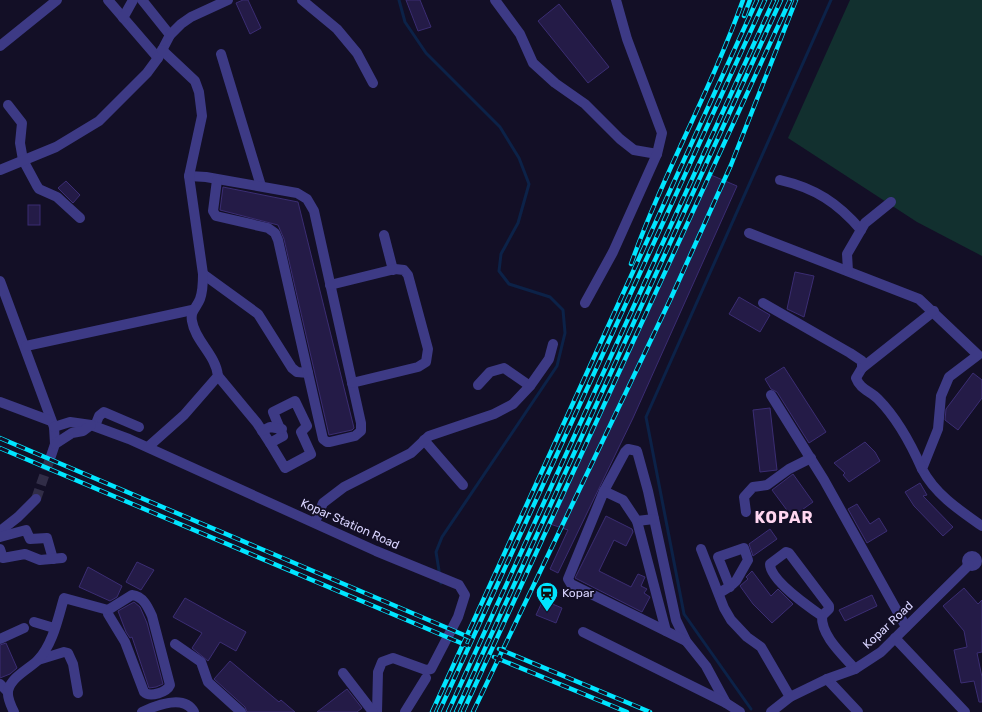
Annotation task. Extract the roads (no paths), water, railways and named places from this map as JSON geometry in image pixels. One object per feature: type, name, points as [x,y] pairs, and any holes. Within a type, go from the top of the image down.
[{"type":"street","points":[[0,46],[57,0]]},
{"type":"street","points":[[108,0],[123,18],[160,54],[195,81],[199,92],[202,116],[189,176],[203,274],[200,300],[192,310],[192,322],[217,366],[218,376],[262,431],[285,468],[311,454],[301,432],[307,426],[295,401],[273,412],[284,434],[282,437],[270,443]]},
{"type":"street","points":[[123,18],[133,0]]},
{"type":"street","points":[[142,0],[170,35]]},
{"type":"street","points":[[0,170],[56,147],[99,121],[133,89],[160,54],[170,35],[191,17],[228,0]]},
{"type":"street","points":[[302,0],[336,29],[357,53],[373,83]]},
{"type":"street","points":[[495,0],[520,34],[533,63],[555,83],[585,104],[634,150],[657,154]]},
{"type":"street","points":[[585,303],[613,252],[657,154],[662,133],[627,39],[616,0]]},
{"type":"street","points":[[221,54],[261,186]]},
{"type":"street","points":[[8,105],[22,123],[20,143],[23,160],[39,189],[57,197],[80,218]]},
{"type":"street","points":[[189,176],[261,186],[297,193],[307,199],[314,210],[361,423],[361,431],[355,436],[326,442],[323,439],[278,240],[275,233],[268,228],[216,216],[213,211],[217,180]]},
{"type":"street","points":[[780,180],[797,184],[822,194],[848,215],[861,230]]},
{"type":"street","points":[[848,270],[847,254],[861,230],[866,223],[891,202]]},
{"type":"street","points":[[749,233],[848,270],[919,299],[934,311],[980,356],[949,377],[941,396],[938,429],[922,468]]},
{"type":"street","points":[[384,235],[393,270]]},
{"type":"street","points":[[330,285],[393,270],[404,270],[408,275],[428,349],[426,362],[418,367],[352,383]]},
{"type":"street","points":[[203,274],[258,314],[292,368],[297,372],[308,373]]},
{"type":"street","points":[[0,281],[26,346],[53,424],[55,444],[51,456]]},
{"type":"street","points":[[763,303],[850,353],[862,362],[862,368]]},
{"type":"street","points":[[26,346],[192,310]]},
{"type":"street","points":[[934,311],[862,368],[856,378],[857,383],[877,398],[894,418],[913,447],[922,468],[935,488],[961,512],[982,526]]},
{"type":"street","points":[[315,522],[323,503],[344,487],[411,454],[429,436],[494,414],[513,404],[530,386],[549,359],[553,344]]},
{"type":"street","points":[[478,385],[490,372],[504,368],[530,386]]},
{"type":"street","points":[[148,447],[184,415],[218,376]]},
{"type":"street","points":[[771,395],[818,469],[906,627]]},
{"type":"street","points":[[0,402],[53,424]]},
{"type":"street","points":[[55,444],[72,433],[83,431],[93,426],[99,416],[104,412],[139,427]]},
{"type":"street","name":"Kopar Station Road","points":[[53,424],[70,422],[93,426],[148,447],[442,579],[459,585],[465,595],[458,617],[433,666],[429,670],[426,670],[393,658],[382,662],[378,672],[377,712]]},
{"type":"street","points":[[262,431],[270,427],[282,429]]},
{"type":"street","points":[[424,440],[463,485]]},
{"type":"street","points":[[686,641],[571,584],[568,579],[604,491],[624,452],[628,450],[637,451],[654,519],[676,620],[686,641],[706,666],[726,704]]},
{"type":"street","points":[[746,512],[744,497],[753,487],[766,485],[789,469],[811,458]]},
{"type":"street","points":[[604,491],[623,500],[637,521],[666,631]]},
{"type":"street","points":[[0,531],[18,517],[36,499]]},
{"type":"street","points":[[637,521],[654,519]]},
{"type":"street","points":[[0,537],[26,530],[32,539],[46,538],[58,559],[40,560],[26,554],[3,558],[0,549]]},
{"type":"street","points":[[718,593],[730,587],[736,581],[748,561],[746,550],[744,548],[719,555],[718,557],[730,587]]},
{"type":"street","points":[[702,550],[718,593],[731,620],[747,637],[761,647],[790,697]]},
{"type":"street","points":[[822,616],[829,609],[828,606],[789,553],[786,552],[771,563],[770,568],[786,588],[822,616],[827,634],[855,669]]},
{"type":"street","points":[[708,565],[719,560]]},
{"type":"street","name":"Kopar Road","points":[[771,712],[790,697],[827,679],[855,669],[882,652],[906,627],[977,560]]},
{"type":"street","points":[[8,692],[16,679],[38,660],[50,640],[64,598],[108,610],[132,595],[136,596],[147,605],[152,616],[169,677],[170,685],[168,689],[145,694],[124,642],[108,614],[108,610]]},
{"type":"street","points":[[34,622],[54,628]]},
{"type":"street","points":[[0,639],[24,628]]},
{"type":"street","points":[[583,632],[740,712]]},
{"type":"street","points":[[895,638],[965,712]]},
{"type":"street","points":[[175,644],[201,662],[208,682],[241,712]]},
{"type":"street","points":[[38,660],[64,652],[68,653],[73,664],[78,693]]},
{"type":"street","points":[[343,673],[373,712]]},
{"type":"street","points":[[405,712],[426,678]]},
{"type":"street","points":[[827,679],[858,712]]},
{"type":"street","points":[[0,684],[8,692],[14,712]]},
{"type":"street","points":[[142,712],[165,704],[182,702],[189,705],[194,712]]},
{"type":"waterway","points":[[399,0],[405,22],[426,53],[500,127],[519,158],[529,184],[518,223],[501,254],[499,271],[509,284],[550,297],[563,310],[565,333],[557,366],[442,537],[436,552],[441,583]]},
{"type":"waterway","points":[[751,709],[684,614],[646,417],[831,0]]},
{"type":"tunnel","points":[[36,499],[51,456]]},
{"type":"railway","points":[[631,264],[658,197],[716,67],[743,0]]},
{"type":"railway","points":[[744,16],[750,0]]},
{"type":"railway","points":[[432,712],[757,0]]},
{"type":"railway","points":[[439,712],[765,0]]},
{"type":"railway","points":[[448,712],[774,0]]},
{"type":"railway","points":[[456,712],[781,0]]},
{"type":"railway","points":[[463,712],[790,0]]},
{"type":"railway","points":[[473,712],[671,298],[731,165],[796,0]]},
{"type":"railway","points":[[0,438],[471,638]]},
{"type":"railway","points":[[0,448],[468,646]]},
{"type":"railway","points":[[499,649],[650,712]]},
{"type":"railway","points":[[494,657],[627,712]]},
{"type":"place","name":"Kopar","points":[[547,612]]},
{"type":"district","name":"KOPAR","points":[[784,517]]}]
